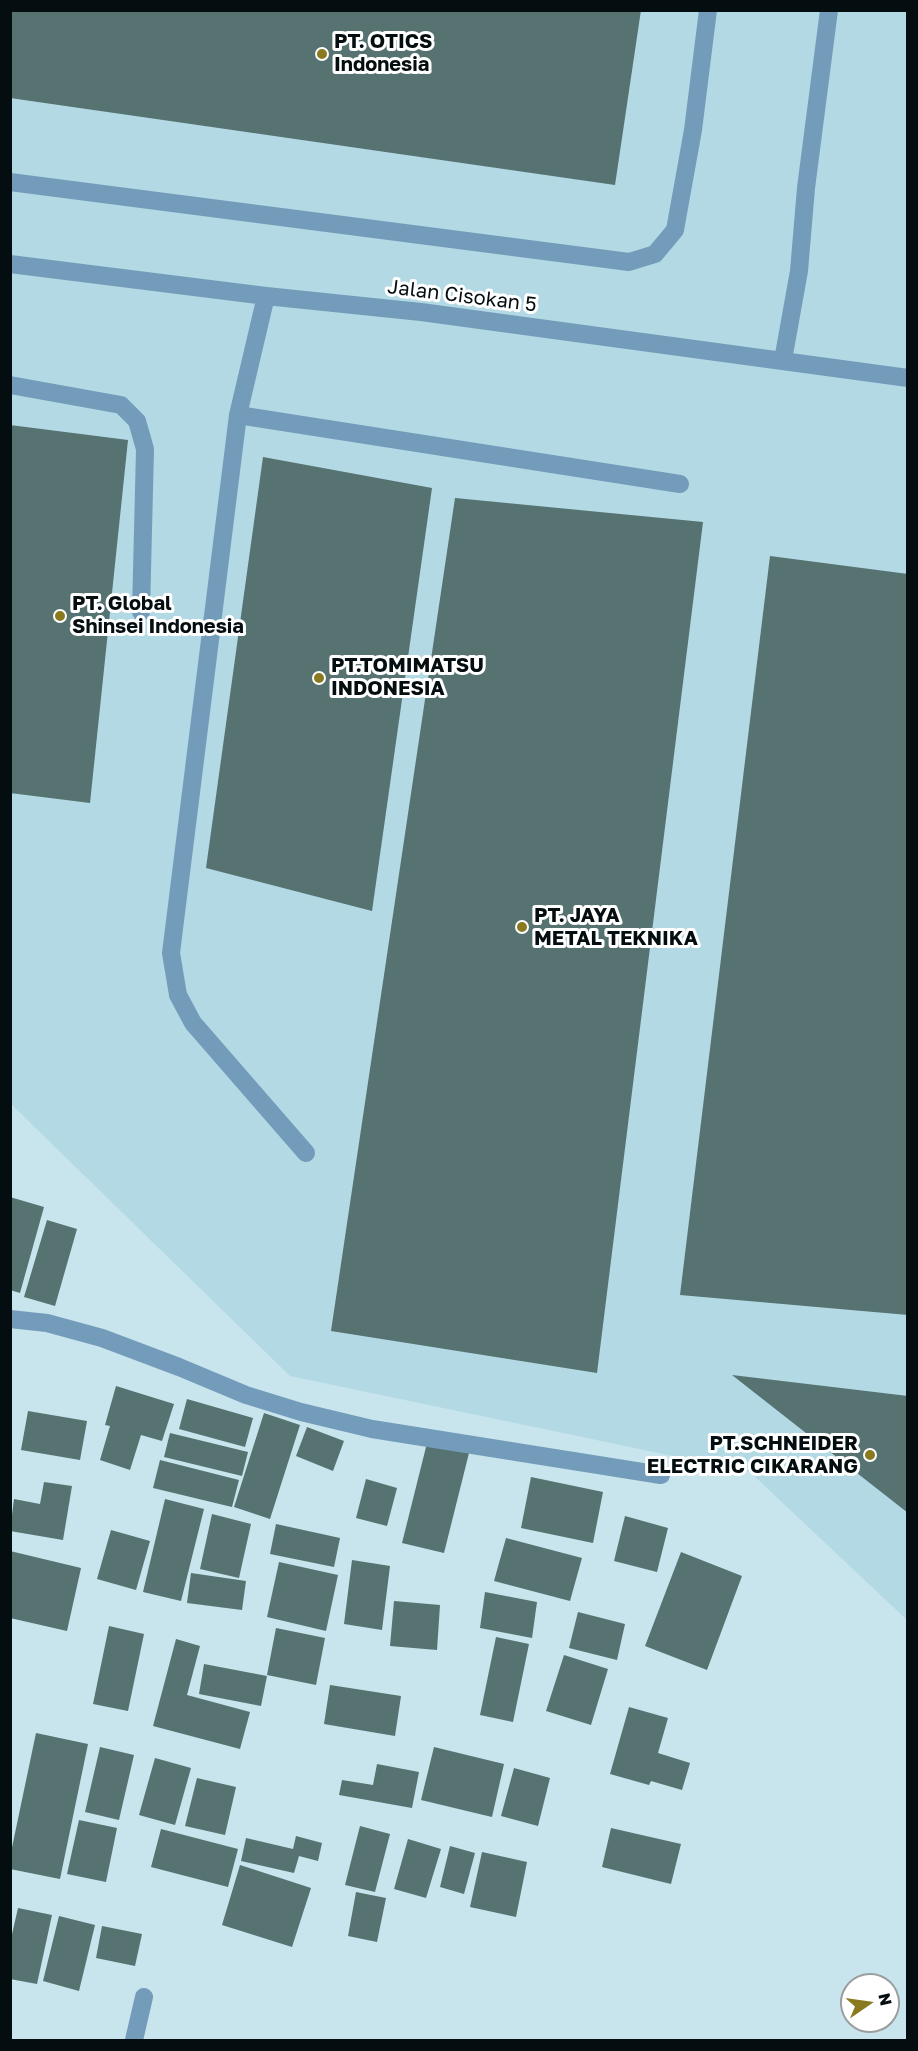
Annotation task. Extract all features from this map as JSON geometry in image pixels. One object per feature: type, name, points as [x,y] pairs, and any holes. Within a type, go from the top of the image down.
[{"type":"street","points":[[10,182],[628,262],[655,254],[675,230],[693,130],[708,10]]},
{"type":"street","points":[[783,360],[799,271],[806,188],[829,10]]},
{"type":"street","name":"Jalan Cisokan 5","points":[[10,264],[266,296],[421,312],[908,378]]},
{"type":"street","points":[[266,296],[238,416],[171,953],[178,995],[193,1023],[306,1153]]},
{"type":"street","points":[[10,385],[121,405],[137,420],[145,449],[141,612]]},
{"type":"street","points":[[238,416],[680,484]]},
{"type":"street","points":[[10,1319],[47,1323],[102,1338],[246,1395],[301,1412],[372,1429],[661,1474]]},
{"type":"street","points":[[134,2040],[144,1997]]},
{"type":"shaded area","points":[[10,11],[907,11],[907,1620],[750,1472],[290,1376],[11,1104]]},
{"type":"building","name":"PT. OTICS Indonesia","points":[[10,10],[641,10],[615,185],[10,98]]},
{"type":"building","name":"PT. Global Shinsei Indonesia","points":[[10,425],[128,440],[90,803],[10,793]]},
{"type":"building","name":"PT.TOMIMATSU INDONESIA","points":[[263,457],[432,488],[372,911],[206,868]]},
{"type":"building","name":"PT. JAYA METAL TEKNIKA","points":[[455,498],[703,522],[597,1373],[331,1331]]},
{"type":"building","points":[[770,556],[908,574],[908,1315],[680,1295]]},
{"type":"building","points":[[10,1197],[44,1207],[20,1293],[10,1290]]},
{"type":"building","points":[[47,1220],[77,1229],[55,1306],[24,1297]]},
{"type":"building","name":"PT.SCHNEIDER ELECTRIC CIKARANG","points":[[732,1375],[908,1396],[908,1513]]},
{"type":"building","points":[[116,1386],[174,1404],[162,1441],[141,1435],[130,1470],[100,1460],[110,1426],[105,1425]]},
{"type":"building","points":[[187,1399],[253,1418],[245,1447],[179,1429]]},
{"type":"building","points":[[28,1411],[87,1421],[80,1460],[21,1450]]},
{"type":"building","points":[[264,1413],[300,1425],[270,1519],[234,1507]]},
{"type":"building","points":[[307,1427],[344,1441],[333,1471],[296,1456]]},
{"type":"building","points":[[170,1433],[248,1452],[242,1476],[164,1457]]},
{"type":"building","points":[[427,1443],[469,1453],[444,1553],[402,1543]]},
{"type":"building","points":[[160,1460],[239,1480],[232,1507],[153,1488]]},
{"type":"building","points":[[531,1477],[603,1492],[593,1543],[521,1528]]},
{"type":"building","points":[[366,1479],[397,1488],[387,1526],[356,1518]]},
{"type":"building","points":[[44,1482],[72,1486],[63,1540],[10,1531],[14,1499],[40,1504]]},
{"type":"building","points":[[165,1499],[204,1509],[181,1601],[143,1592]]},
{"type":"building","points":[[212,1514],[251,1524],[239,1578],[200,1569]]},
{"type":"building","points":[[625,1516],[668,1528],[657,1572],[614,1561]]},
{"type":"building","points":[[276,1524],[340,1538],[334,1567],[270,1554]]},
{"type":"building","points":[[111,1530],[150,1541],[136,1590],[97,1579]]},
{"type":"building","points":[[506,1538],[582,1558],[570,1601],[494,1581]]},
{"type":"building","points":[[10,1551],[81,1568],[67,1631],[10,1618]]},
{"type":"building","points":[[681,1552],[742,1576],[707,1670],[645,1646]]},
{"type":"building","points":[[352,1560],[390,1566],[382,1630],[344,1624]]},
{"type":"building","points":[[279,1562],[338,1575],[326,1631],[267,1617]]},
{"type":"building","points":[[191,1573],[246,1581],[242,1610],[187,1603]]},
{"type":"building","points":[[485,1592],[537,1602],[532,1638],[480,1628]]},
{"type":"building","points":[[394,1601],[440,1605],[437,1650],[390,1646]]},
{"type":"building","points":[[578,1612],[625,1624],[617,1660],[569,1648]]},
{"type":"building","points":[[109,1626],[144,1634],[128,1711],[93,1704]]},
{"type":"building","points":[[276,1628],[325,1638],[316,1685],[267,1675]]},
{"type":"building","points":[[496,1637],[529,1644],[513,1722],[480,1715]]},
{"type":"building","points":[[176,1639],[200,1646],[187,1695],[250,1712],[240,1749],[153,1726]]},
{"type":"building","points":[[564,1655],[608,1669],[591,1725],[546,1711]]},
{"type":"building","points":[[204,1664],[267,1676],[261,1706],[199,1694]]},
{"type":"building","points":[[330,1685],[401,1696],[395,1736],[324,1724]]},
{"type":"building","points":[[629,1707],[668,1718],[658,1753],[690,1763],[682,1790],[651,1781],[649,1785],[610,1774]]},
{"type":"building","points":[[36,1733],[88,1744],[60,1879],[10,1869],[10,1857]]},
{"type":"building","points":[[100,1747],[134,1755],[119,1820],[85,1812]]},
{"type":"building","points":[[434,1747],[504,1764],[492,1817],[421,1800]]},
{"type":"building","points":[[155,1758],[191,1768],[175,1825],[139,1815]]},
{"type":"building","points":[[377,1764],[419,1772],[412,1808],[339,1795],[342,1780],[373,1785]]},
{"type":"building","points":[[514,1768],[550,1778],[538,1826],[501,1816]]},
{"type":"building","points":[[197,1778],[236,1787],[225,1835],[185,1826]]},
{"type":"building","points":[[79,1820],[117,1828],[106,1882],[67,1874]]},
{"type":"building","points":[[360,1826],[390,1834],[375,1892],[345,1885]]},
{"type":"building","points":[[611,1828],[681,1844],[671,1884],[602,1867]]},
{"type":"building","points":[[161,1829],[238,1849],[228,1887],[151,1867]]},
{"type":"building","points":[[296,1836],[322,1843],[318,1861],[299,1856],[294,1873],[241,1861],[246,1838],[293,1849]]},
{"type":"building","points":[[408,1839],[441,1849],[426,1898],[394,1889]]},
{"type":"building","points":[[450,1846],[475,1853],[464,1894],[440,1887]]},
{"type":"building","points":[[482,1852],[527,1862],[516,1917],[470,1907]]},
{"type":"building","points":[[240,1865],[311,1888],[292,1947],[222,1925]]},
{"type":"building","points":[[356,1892],[386,1898],[377,1942],[348,1936]]},
{"type":"building","points":[[18,1908],[52,1915],[37,1984],[10,1979],[10,1943]]},
{"type":"building","points":[[59,1916],[95,1925],[79,1991],[43,1981]]},
{"type":"building","points":[[102,1926],[142,1934],[135,1966],[96,1958]]},
{"type":"place","name":"PT. OTICS Indonesia","points":[[322,54]]},
{"type":"place","name":"PT. Global Shinsei Indonesia","points":[[60,616]]},
{"type":"place","name":"PT.TOMIMATSU INDONESIA","points":[[319,678]]},
{"type":"place","name":"PT. JAYA METAL TEKNIKA","points":[[522,927]]},
{"type":"place","name":"PT.SCHNEIDER ELECTRIC CIKARANG","points":[[870,1455]]}]
